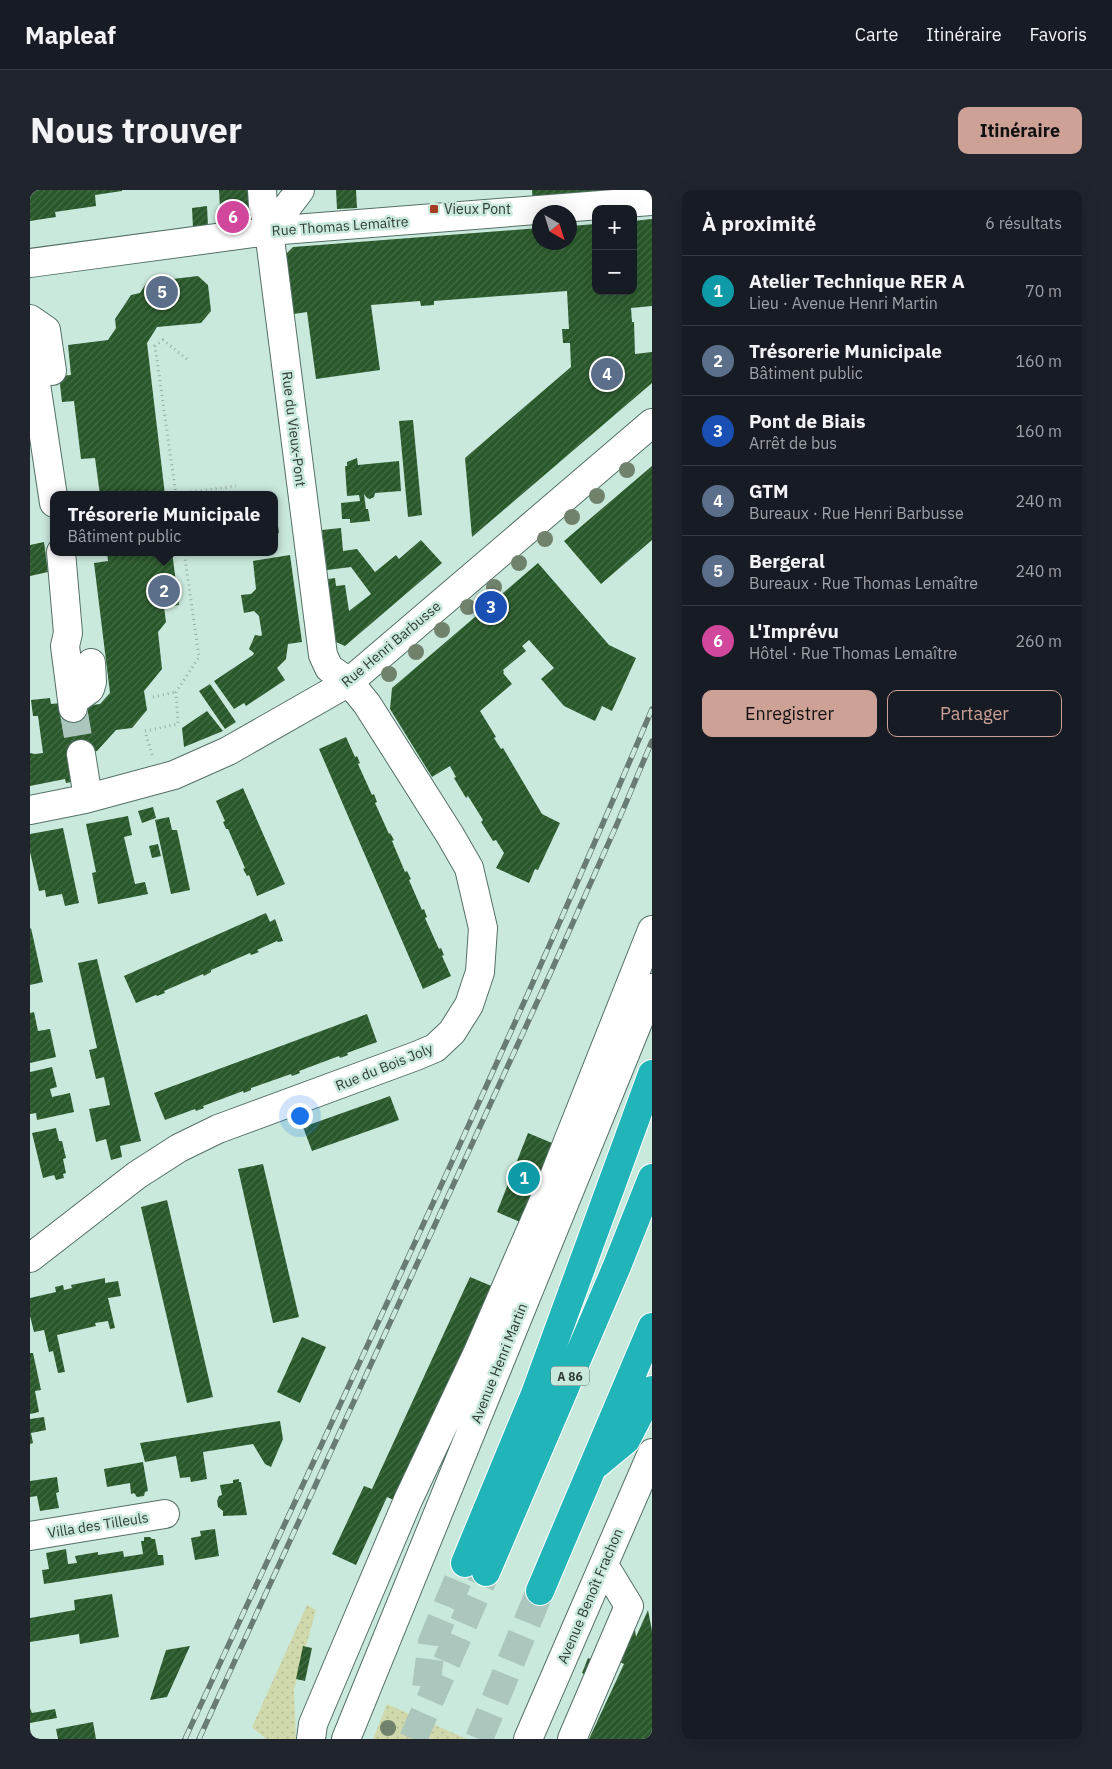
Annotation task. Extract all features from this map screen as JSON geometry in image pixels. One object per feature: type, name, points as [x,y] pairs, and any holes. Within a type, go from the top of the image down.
[{"type":"highway","name":"A 86","points":[[652,1074],[535,1394],[476,1568],[617,1266],[652,1178]]},
{"type":"highway","points":[[540,1591],[652,1327]]},
{"type":"highway","points":[[592,1468],[626,1440],[652,1390]]},
{"type":"street","name":"Rue du Vieux-Pont","points":[[262,190],[269,231],[323,654],[339,675]]},
{"type":"street","points":[[269,231],[300,190]]},
{"type":"street","name":"Rue Thomas Lemaître","points":[[30,262],[269,231],[652,201]]},
{"type":"street","points":[[30,320],[46,330],[52,371]]},
{"type":"street","points":[[30,344],[52,491]]},
{"type":"street","name":"Rue Henri Barbusse","points":[[30,810],[88,798],[174,775],[228,751],[339,675],[652,423]]},
{"type":"street","points":[[62,556],[68,633],[64,646],[72,704],[90,690],[92,682],[91,663]]},
{"type":"street","name":"Rue du Bois Joly","points":[[33,1247],[137,1174],[179,1148],[218,1129],[436,1048],[452,1032],[469,1005],[480,972],[483,928],[469,868],[367,704],[339,675]]},
{"type":"street","points":[[81,754],[88,798]]},
{"type":"street","points":[[311,1739],[313,1724],[408,1500],[477,1354],[551,1184],[652,930]]},
{"type":"street","name":"Avenue Henri Martin","points":[[346,1739],[652,988]]},
{"type":"street","name":"Avenue Benoît Frachon","points":[[528,1739],[652,1454]]},
{"type":"street","name":"Villa des Tilleuls","points":[[30,1536],[166,1514]]},
{"type":"street","points":[[572,1739],[629,1606],[604,1565]]},
{"type":"path","points":[[176,491],[156,346],[163,340],[188,360]]},
{"type":"path","points":[[198,491],[236,486]]},
{"type":"path","points":[[159,779],[145,731],[178,724],[176,692],[199,656],[185,556]]},
{"type":"path","points":[[153,697],[176,692]]},
{"type":"green space","points":[[307,1605],[316,1610],[294,1689],[296,1739],[266,1739],[252,1727]]},
{"type":"green space","points":[[387,1704],[467,1739],[373,1739]]},
{"type":"building","points":[[30,190],[122,191],[95,195],[96,206],[55,212],[56,217],[30,221]]},
{"type":"building","points":[[219,190],[252,190],[253,214],[246,222],[221,225]]},
{"type":"building","points":[[336,190],[356,190],[357,208],[337,209]]},
{"type":"building","points":[[532,190],[626,190],[533,201]]},
{"type":"building","points":[[207,206],[208,226],[193,228],[192,208]]},
{"type":"building","points":[[652,219],[652,306],[631,308],[632,322],[634,322],[635,354],[652,352],[652,383],[472,537],[465,458],[571,367],[570,343],[563,343],[562,329],[569,329],[567,291],[434,301],[434,305],[421,306],[420,301],[371,305],[380,370],[316,379],[307,312],[294,314],[286,254],[293,247],[532,229],[532,250],[577,250],[577,225],[592,224],[592,295],[637,295],[637,221]]},
{"type":"building","points":[[198,276],[208,285],[211,311],[201,323],[157,327],[147,343],[165,491],[99,491],[95,458],[81,459],[74,401],[62,402],[59,376],[71,375],[68,345],[108,340],[116,328],[115,319],[131,295],[140,293],[147,282]]},
{"type":"building","points":[[413,420],[422,515],[408,517],[399,421]]},
{"type":"building","points":[[357,458],[358,465],[399,461],[401,491],[375,493],[374,497],[370,499],[364,494],[370,521],[350,523],[350,519],[342,519],[341,503],[360,501],[359,495],[347,496],[345,466],[347,466],[347,462]]},
{"type":"building","points":[[652,466],[652,540],[601,584],[564,541]]},
{"type":"building","points":[[341,528],[343,551],[357,549],[375,572],[396,555],[399,559],[421,540],[442,563],[345,646],[336,642],[328,579],[335,578],[336,586],[345,585],[349,611],[371,594],[351,567],[327,570],[322,530]]},
{"type":"building","points":[[44,542],[48,572],[30,576],[30,545]]},
{"type":"building","points":[[290,555],[302,642],[288,644],[286,659],[277,668],[285,680],[246,706],[244,703],[234,709],[214,681],[253,655],[254,653],[249,649],[255,635],[262,635],[259,616],[254,611],[244,613],[241,595],[251,594],[256,589],[253,561]]},
{"type":"building","points":[[107,556],[173,556],[179,605],[164,607],[166,622],[158,632],[162,669],[144,691],[147,710],[132,728],[116,730],[97,751],[68,756],[72,782],[66,783],[65,779],[30,786],[30,753],[43,753],[38,716],[33,716],[31,700],[50,698],[51,704],[61,703],[62,709],[100,704],[110,693],[94,563],[108,561]]},
{"type":"building","points":[[538,563],[609,645],[636,658],[612,711],[602,706],[595,721],[564,706],[541,679],[554,668],[529,640],[522,646],[526,651],[503,670],[503,673],[512,684],[480,711],[496,737],[494,738],[501,749],[503,748],[542,814],[560,823],[538,870],[535,869],[529,883],[496,868],[504,853],[496,840],[493,841],[481,822],[483,820],[468,796],[466,798],[454,778],[456,777],[450,766],[432,777],[390,709],[392,688]]},
{"type":"building","points":[[210,684],[236,722],[225,729],[199,691]]},
{"type":"building","points":[[207,711],[223,731],[184,747],[182,728]]},
{"type":"building","points":[[346,737],[355,757],[357,756],[360,763],[358,764],[372,795],[374,794],[377,802],[375,803],[389,834],[394,840],[392,841],[405,872],[407,871],[411,879],[409,880],[422,910],[424,909],[427,917],[425,918],[439,949],[441,948],[444,955],[442,956],[451,976],[423,989],[319,749]]},
{"type":"building","points":[[243,788],[285,884],[257,896],[249,875],[247,876],[243,869],[245,868],[228,829],[226,829],[223,822],[225,821],[216,801]]},
{"type":"building","points":[[153,807],[156,818],[142,823],[138,811]]},
{"type":"building","points":[[128,816],[132,835],[124,837],[135,884],[145,882],[148,894],[98,904],[92,873],[96,872],[86,824]]},
{"type":"building","points":[[169,817],[172,830],[177,830],[190,890],[171,894],[155,820]]},
{"type":"building","points":[[63,828],[79,903],[65,906],[62,894],[46,897],[45,890],[39,891],[30,852],[30,834]]},
{"type":"building","points":[[158,844],[161,856],[152,858],[149,846]]},
{"type":"building","points":[[266,913],[270,922],[275,919],[283,941],[277,941],[257,950],[259,952],[251,955],[250,953],[211,970],[211,972],[204,976],[203,974],[164,991],[165,993],[136,1003],[124,976]]},
{"type":"building","points":[[30,929],[43,982],[30,985]]},
{"type":"building","points":[[97,959],[141,1141],[120,1146],[122,1157],[111,1160],[106,1139],[96,1142],[89,1109],[110,1105],[104,1077],[96,1079],[89,1050],[97,1048],[78,963]]},
{"type":"building","points":[[34,1012],[38,1031],[50,1029],[56,1057],[30,1063],[30,1013]]},
{"type":"building","points":[[367,1014],[377,1042],[347,1053],[348,1055],[340,1058],[339,1056],[299,1071],[300,1073],[292,1076],[291,1074],[251,1088],[251,1090],[244,1093],[243,1091],[203,1106],[204,1108],[196,1111],[195,1109],[165,1120],[154,1093]]},
{"type":"building","points":[[52,1067],[57,1087],[50,1089],[52,1097],[70,1093],[74,1112],[37,1120],[36,1113],[30,1114],[30,1072]]},
{"type":"building","points":[[390,1096],[399,1120],[312,1151],[303,1127]]},
{"type":"building","points":[[56,1128],[59,1141],[62,1141],[66,1158],[63,1159],[66,1173],[63,1174],[64,1178],[56,1180],[54,1175],[43,1178],[32,1133]]},
{"type":"building","points":[[528,1133],[552,1143],[520,1222],[497,1212]]},
{"type":"building","points":[[263,1164],[299,1317],[273,1323],[238,1169]]},
{"type":"building","points":[[167,1200],[213,1397],[187,1403],[141,1207]]},
{"type":"building","points":[[470,1277],[494,1287],[396,1501],[387,1497],[356,1565],[332,1554],[364,1486],[372,1489]]},
{"type":"building","points":[[105,1278],[105,1283],[118,1281],[121,1296],[108,1298],[115,1328],[110,1329],[108,1321],[95,1323],[96,1326],[57,1335],[65,1372],[58,1373],[53,1351],[49,1352],[44,1330],[34,1332],[30,1316],[30,1298],[56,1292],[55,1287],[63,1285],[64,1290],[72,1288],[71,1285]]},
{"type":"building","points":[[302,1337],[326,1347],[300,1403],[277,1392]]},
{"type":"building","points":[[30,1353],[33,1353],[41,1390],[35,1391],[39,1412],[30,1414]]},
{"type":"building","points":[[44,1417],[46,1430],[31,1433],[33,1443],[30,1444],[30,1419]]},
{"type":"building","points":[[280,1421],[283,1439],[271,1467],[265,1464],[253,1444],[203,1452],[207,1479],[191,1482],[190,1477],[180,1478],[176,1456],[145,1462],[140,1443]]},
{"type":"building","points":[[143,1462],[148,1491],[145,1492],[144,1496],[137,1497],[134,1493],[131,1494],[130,1483],[107,1487],[104,1469]]},
{"type":"building","points":[[57,1477],[59,1492],[56,1493],[59,1508],[40,1511],[37,1496],[30,1497],[30,1481]]},
{"type":"building","points":[[239,1479],[247,1515],[223,1516],[223,1511],[218,1507],[217,1501],[219,1496],[222,1495],[220,1485],[233,1483],[233,1480]]},
{"type":"building","points":[[215,1529],[219,1556],[195,1560],[191,1538],[201,1536],[200,1531]]},
{"type":"building","points":[[144,1537],[155,1539],[158,1555],[163,1555],[164,1565],[44,1584],[42,1570],[49,1569],[46,1553],[66,1549],[68,1564],[77,1563],[75,1556],[98,1552],[98,1555],[123,1551],[124,1557],[143,1554],[141,1541],[144,1541]]},
{"type":"building","points":[[112,1594],[119,1637],[80,1644],[79,1634],[30,1642],[30,1618],[75,1610],[74,1600]]},
{"type":"building","points":[[648,1610],[652,1631],[652,1739],[589,1739],[624,1664],[611,1658],[634,1623],[636,1637]]},
{"type":"building","points":[[190,1646],[167,1697],[150,1700],[166,1650]]},
{"type":"building","points":[[303,1646],[312,1648],[305,1681],[296,1679]]},
{"type":"building","points":[[588,1658],[595,1661],[588,1676],[582,1673]]},
{"type":"building","points":[[30,1708],[32,1713],[55,1709],[57,1718],[30,1723]]},
{"type":"building","points":[[93,1722],[96,1739],[58,1739],[56,1729]]},
{"type":"tunnel","points":[[73,708],[81,754]]},
{"type":"tunnel","points":[[426,1687],[432,1642],[465,1563]]},
{"type":"tunnel","points":[[413,1739],[486,1572]]},
{"type":"tunnel","points":[[479,1739],[540,1591]]},
{"type":"railway","points":[[185,1739],[481,1097],[652,709]]},
{"type":"railway","points":[[199,1739],[550,974],[652,741]]},
{"type":"place","name":"Vieux Pont","points":[[434,209]]},
{"type":"place","name":"L'Imprévu","points":[[233,217]]},
{"type":"place","name":"Bergeral","points":[[162,292]]},
{"type":"place","name":"GTM","points":[[607,374]]},
{"type":"place","name":"Trésorerie Municipale","points":[[164,591]]},
{"type":"place","name":"Pont de Biais","points":[[491,607]]},
{"type":"place","name":"Atelier Technique RER A","points":[[524,1178]]}]
